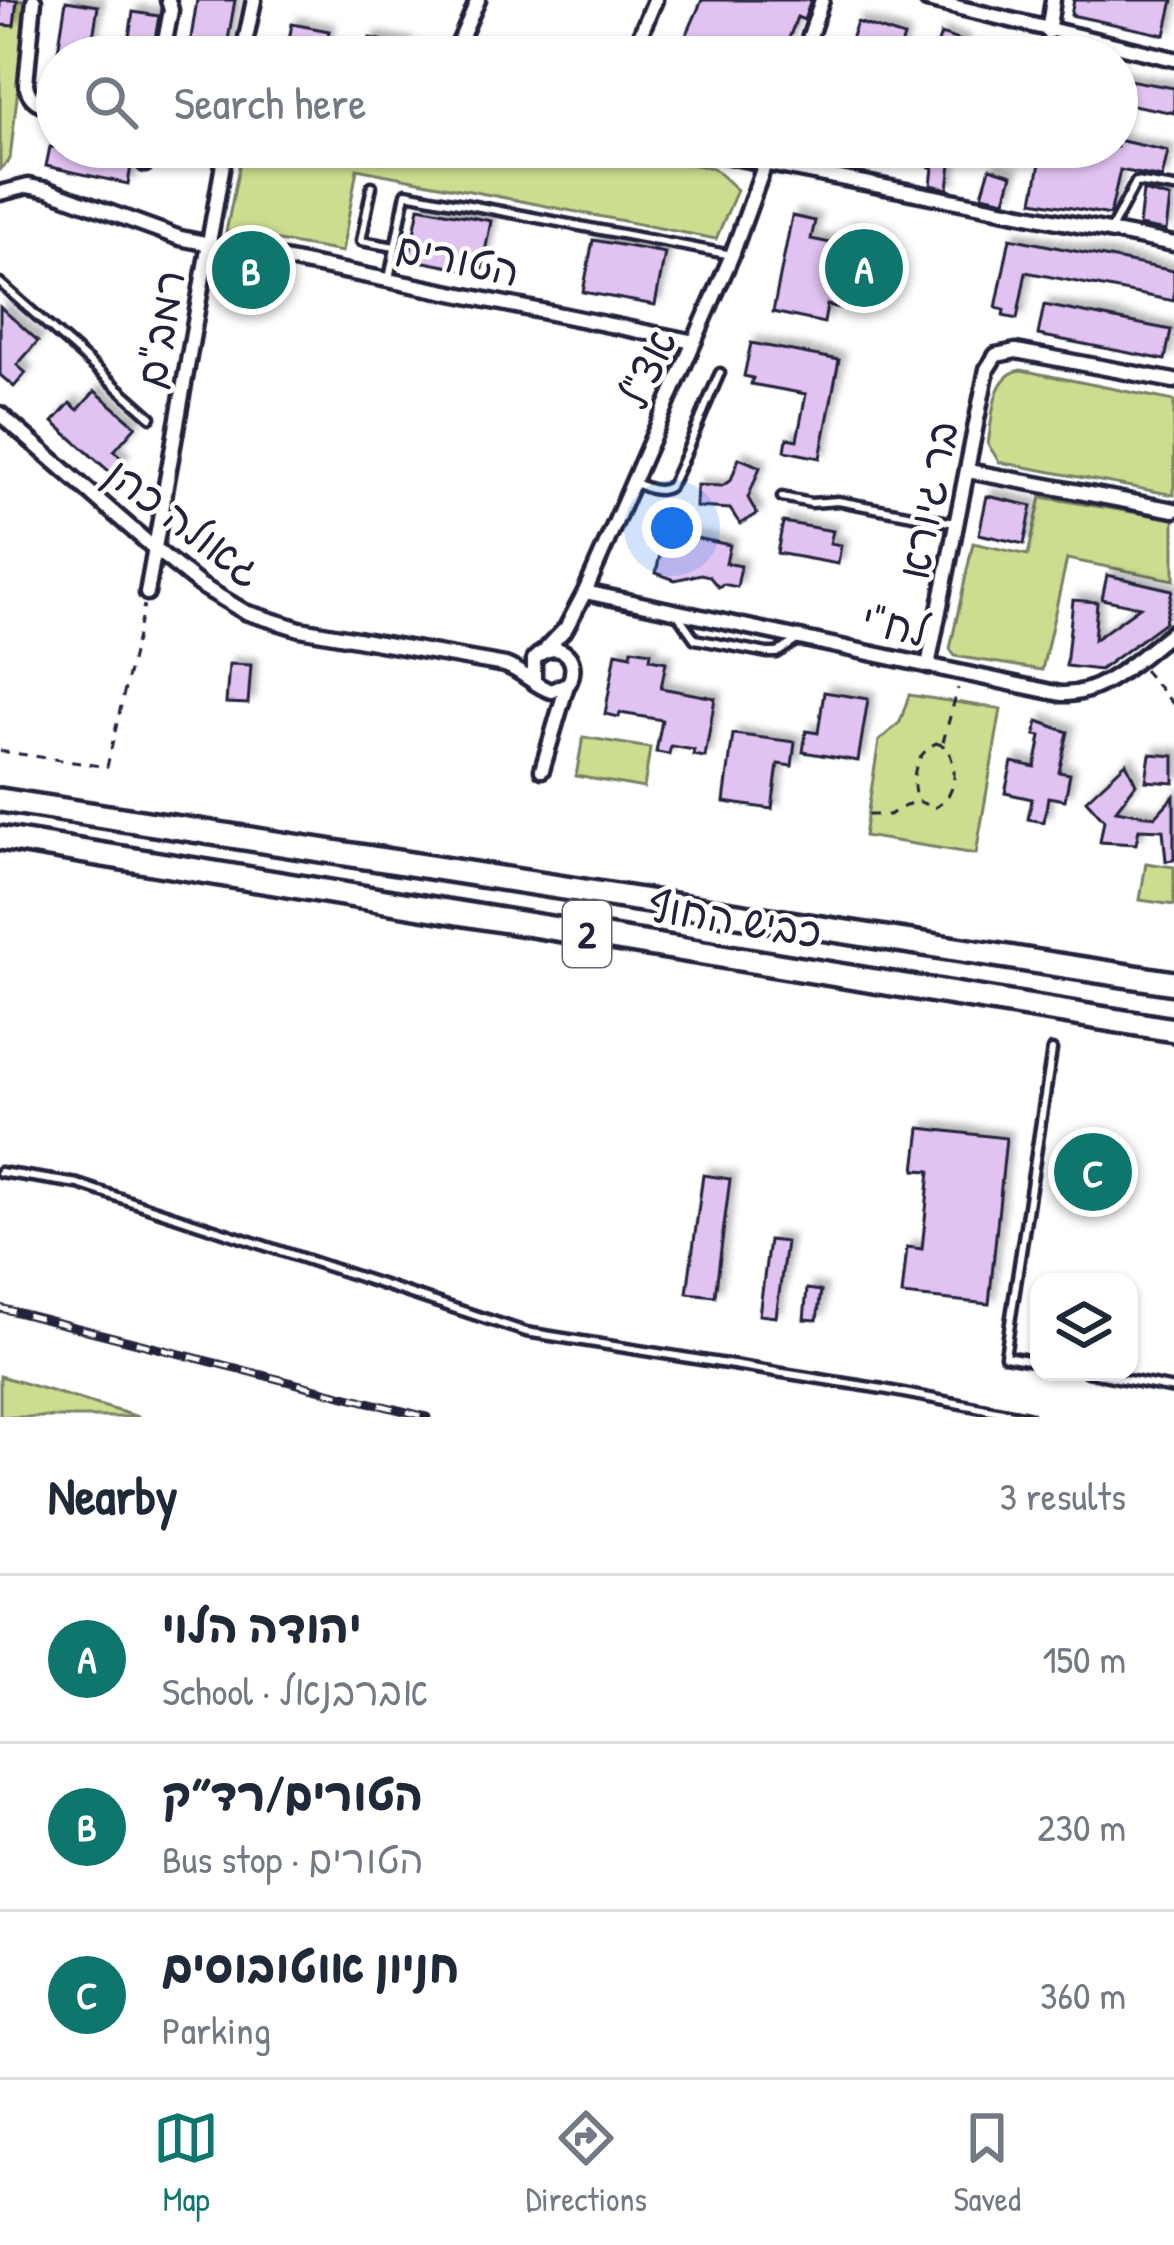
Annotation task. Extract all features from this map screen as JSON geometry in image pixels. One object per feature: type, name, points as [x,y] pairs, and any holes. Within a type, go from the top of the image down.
[{"type":"highway","name":"כביש החוף","points":[[0,800],[1174,983]]},
{"type":"highway","name":"כביש החוף","points":[[0,838],[1174,1030]]},
{"type":"street","points":[[34,0],[26,84],[36,102]]},
{"type":"street","points":[[166,36],[168,0]]},
{"type":"street","points":[[247,36],[254,0]]},
{"type":"street","points":[[462,36],[478,0]]},
{"type":"street","points":[[640,36],[655,0]]},
{"type":"street","points":[[809,36],[822,0]]},
{"type":"street","points":[[927,0],[1067,36]]},
{"type":"street","points":[[1048,32],[1053,0]]},
{"type":"street","points":[[1138,51],[1174,59]]},
{"type":"street","name":"רמב\"ם","points":[[147,592],[222,168]]},
{"type":"street","name":"אצ\"ל","points":[[543,651],[575,614],[732,255],[764,168]]},
{"type":"street","points":[[780,168],[1174,244]]},
{"type":"street","name":"הטורים","points":[[0,194],[28,186],[49,190],[159,232],[694,342]]},
{"type":"street","name":"בר גיורא","points":[[928,666],[987,369],[1002,352],[1016,351],[1174,381]]},
{"type":"street","name":"גאולה כהן","points":[[0,414],[215,595],[262,619],[515,668],[539,684]]},
{"type":"street","points":[[968,471],[1174,509]]},
{"type":"street","name":"לח\"י","points":[[585,592],[1074,695],[1100,686],[1174,631]]},
{"type":"street","name":"אצ\"ל","points":[[574,663],[575,614]]},
{"type":"street","points":[[542,770],[573,677],[574,663],[565,651],[543,651],[532,666],[559,718]]},
{"type":"street","name":"גאולה כהן","points":[[493,663],[543,651]]},
{"type":"street","points":[[539,684],[558,690],[567,685]]},
{"type":"lane","points":[[1109,232],[1136,182],[1174,188]]},
{"type":"lane","points":[[372,186],[362,241],[395,247]]},
{"type":"lane","points":[[389,279],[406,193],[732,255]]},
{"type":"lane","points":[[0,284],[151,417]]},
{"type":"lane","points":[[633,482],[664,490],[676,480],[688,441],[720,373]]},
{"type":"lane","points":[[782,497],[811,503],[838,501],[958,523]]},
{"type":"lane","points":[[676,612],[695,639],[777,653],[800,638]]},
{"type":"lane","points":[[1030,1360],[1005,1356],[1052,1050]]},
{"type":"lane","points":[[0,1172],[79,1184],[526,1333],[883,1389],[1028,1417]]},
{"type":"lane","points":[[1133,1381],[1174,1389]]},
{"type":"path","points":[[0,751],[107,767],[147,592]]},
{"type":"path","points":[[1135,659],[1174,705]]},
{"type":"path","points":[[916,800],[934,808],[950,795],[955,765],[943,744],[962,673]]},
{"type":"path","points":[[916,800],[916,764],[930,746],[943,744]]},
{"type":"path","points":[[868,815],[889,815],[916,800]]},
{"type":"green space","points":[[0,0],[28,0],[10,159],[0,170]]},
{"type":"green space","points":[[239,168],[713,168],[737,190],[716,239],[357,169],[342,252],[226,232]]},
{"type":"green space","points":[[1021,370],[1174,401],[1174,495],[999,462],[988,444],[995,399],[1004,380]]},
{"type":"green space","points":[[1041,497],[1174,519],[1174,580],[1067,559],[1042,670],[955,656],[950,649],[973,543],[1028,555]]},
{"type":"green space","points":[[909,695],[1001,709],[976,854],[864,836],[879,741],[900,722]]},
{"type":"green space","points":[[583,737],[650,748],[644,788],[576,776]]},
{"type":"green space","points":[[1146,863],[1174,867],[1174,905],[1140,900]]},
{"type":"green space","points":[[0,1376],[139,1417],[0,1417]]},
{"type":"building","points":[[0,0],[17,0],[14,26],[0,25]]},
{"type":"building","points":[[197,0],[235,0],[229,36],[191,36]]},
{"type":"building","points":[[702,0],[811,0],[804,20],[797,17],[790,36],[686,36]]},
{"type":"building","points":[[1074,0],[1173,0],[1165,35],[1071,15]]},
{"type":"building","points":[[66,1],[98,6],[93,36],[60,36]]},
{"type":"building","points":[[133,12],[159,16],[156,36],[129,36]]},
{"type":"building","points":[[857,22],[901,36],[852,36]]},
{"type":"building","points":[[292,24],[329,31],[328,36],[290,36]]},
{"type":"building","points":[[1138,82],[1174,88],[1174,113],[1138,106]]},
{"type":"building","points":[[1138,145],[1168,151],[1162,178],[1120,170],[1110,215],[1033,201],[1039,168],[1138,168]]},
{"type":"building","points":[[55,168],[131,168],[128,184]]},
{"type":"building","points":[[933,168],[950,168],[948,189],[931,185]]},
{"type":"building","points":[[990,168],[1012,175],[1005,200],[982,195]]},
{"type":"building","points":[[1143,191],[1170,198],[1166,231],[1139,226]]},
{"type":"building","points":[[419,207],[491,221],[481,273],[409,259]]},
{"type":"building","points":[[792,216],[815,221],[811,239],[845,246],[848,229],[884,237],[877,270],[858,266],[849,310],[827,305],[824,323],[773,312]]},
{"type":"building","points":[[1010,238],[1174,271],[1174,301],[1026,272],[1017,319],[1003,316],[1004,310],[996,308]]},
{"type":"building","points":[[593,240],[665,253],[655,305],[583,292]]},
{"type":"building","points":[[1044,305],[1171,330],[1165,360],[1038,335]]},
{"type":"building","points":[[0,307],[38,341],[17,365],[26,373],[14,387],[0,375]]},
{"type":"building","points":[[751,343],[839,360],[820,458],[785,451],[787,438],[797,440],[806,394],[751,384],[753,378],[744,376]]},
{"type":"building","points":[[95,391],[136,426],[114,451],[123,459],[111,473],[53,422],[70,403],[78,410]]},
{"type":"building","points":[[739,458],[760,467],[748,498],[757,514],[740,524],[730,509],[696,507],[697,485],[722,486],[731,480]]},
{"type":"building","points":[[987,496],[1032,506],[1024,544],[979,534]]},
{"type":"building","points":[[783,522],[833,531],[830,543],[841,545],[838,564],[777,553]]},
{"type":"building","points":[[677,534],[730,545],[726,563],[741,566],[737,587],[718,587],[701,574],[675,580],[656,573],[661,550],[673,552]]},
{"type":"building","points":[[1107,575],[1172,590],[1165,622],[1100,670],[1066,666],[1073,600],[1097,602],[1094,640],[1140,607],[1102,599]]},
{"type":"building","points":[[632,649],[651,652],[650,659],[666,662],[661,688],[715,698],[705,757],[671,746],[669,754],[656,752],[662,720],[605,714],[616,652],[631,655]]},
{"type":"building","points":[[229,664],[251,665],[248,704],[226,703]]},
{"type":"building","points":[[824,692],[868,699],[858,761],[803,752],[806,731],[818,733]]},
{"type":"building","points":[[1038,721],[1068,732],[1059,772],[1070,774],[1065,800],[1048,797],[1044,822],[1028,819],[1032,799],[1005,793],[1012,762],[1035,767],[1041,736],[1035,735]]},
{"type":"building","points":[[733,734],[795,742],[792,766],[778,764],[772,809],[724,802]]},
{"type":"building","points":[[1150,754],[1174,756],[1174,783],[1146,781]]},
{"type":"building","points":[[1126,763],[1136,784],[1116,810],[1155,817],[1174,796],[1174,860],[1166,861],[1163,830],[1139,829],[1136,844],[1100,842],[1104,820],[1086,800]]},
{"type":"building","points":[[920,1128],[1006,1138],[989,1304],[902,1295],[907,1247],[922,1249],[930,1171],[915,1170]]},
{"type":"building","points":[[703,1175],[730,1179],[715,1296],[687,1293]]},
{"type":"building","points":[[769,1240],[786,1242],[776,1317],[759,1315]]},
{"type":"building","points":[[807,1289],[821,1291],[817,1320],[804,1319]]},
{"type":"railway","points":[[0,1308],[427,1417]]},
{"type":"place","name":"יהודה הלוי","points":[[864,268]]},
{"type":"place","name":"הטורים/רד״ק","points":[[251,270]]},
{"type":"place","name":"חניון אוטובוסים","points":[[1093,1172]]}]
